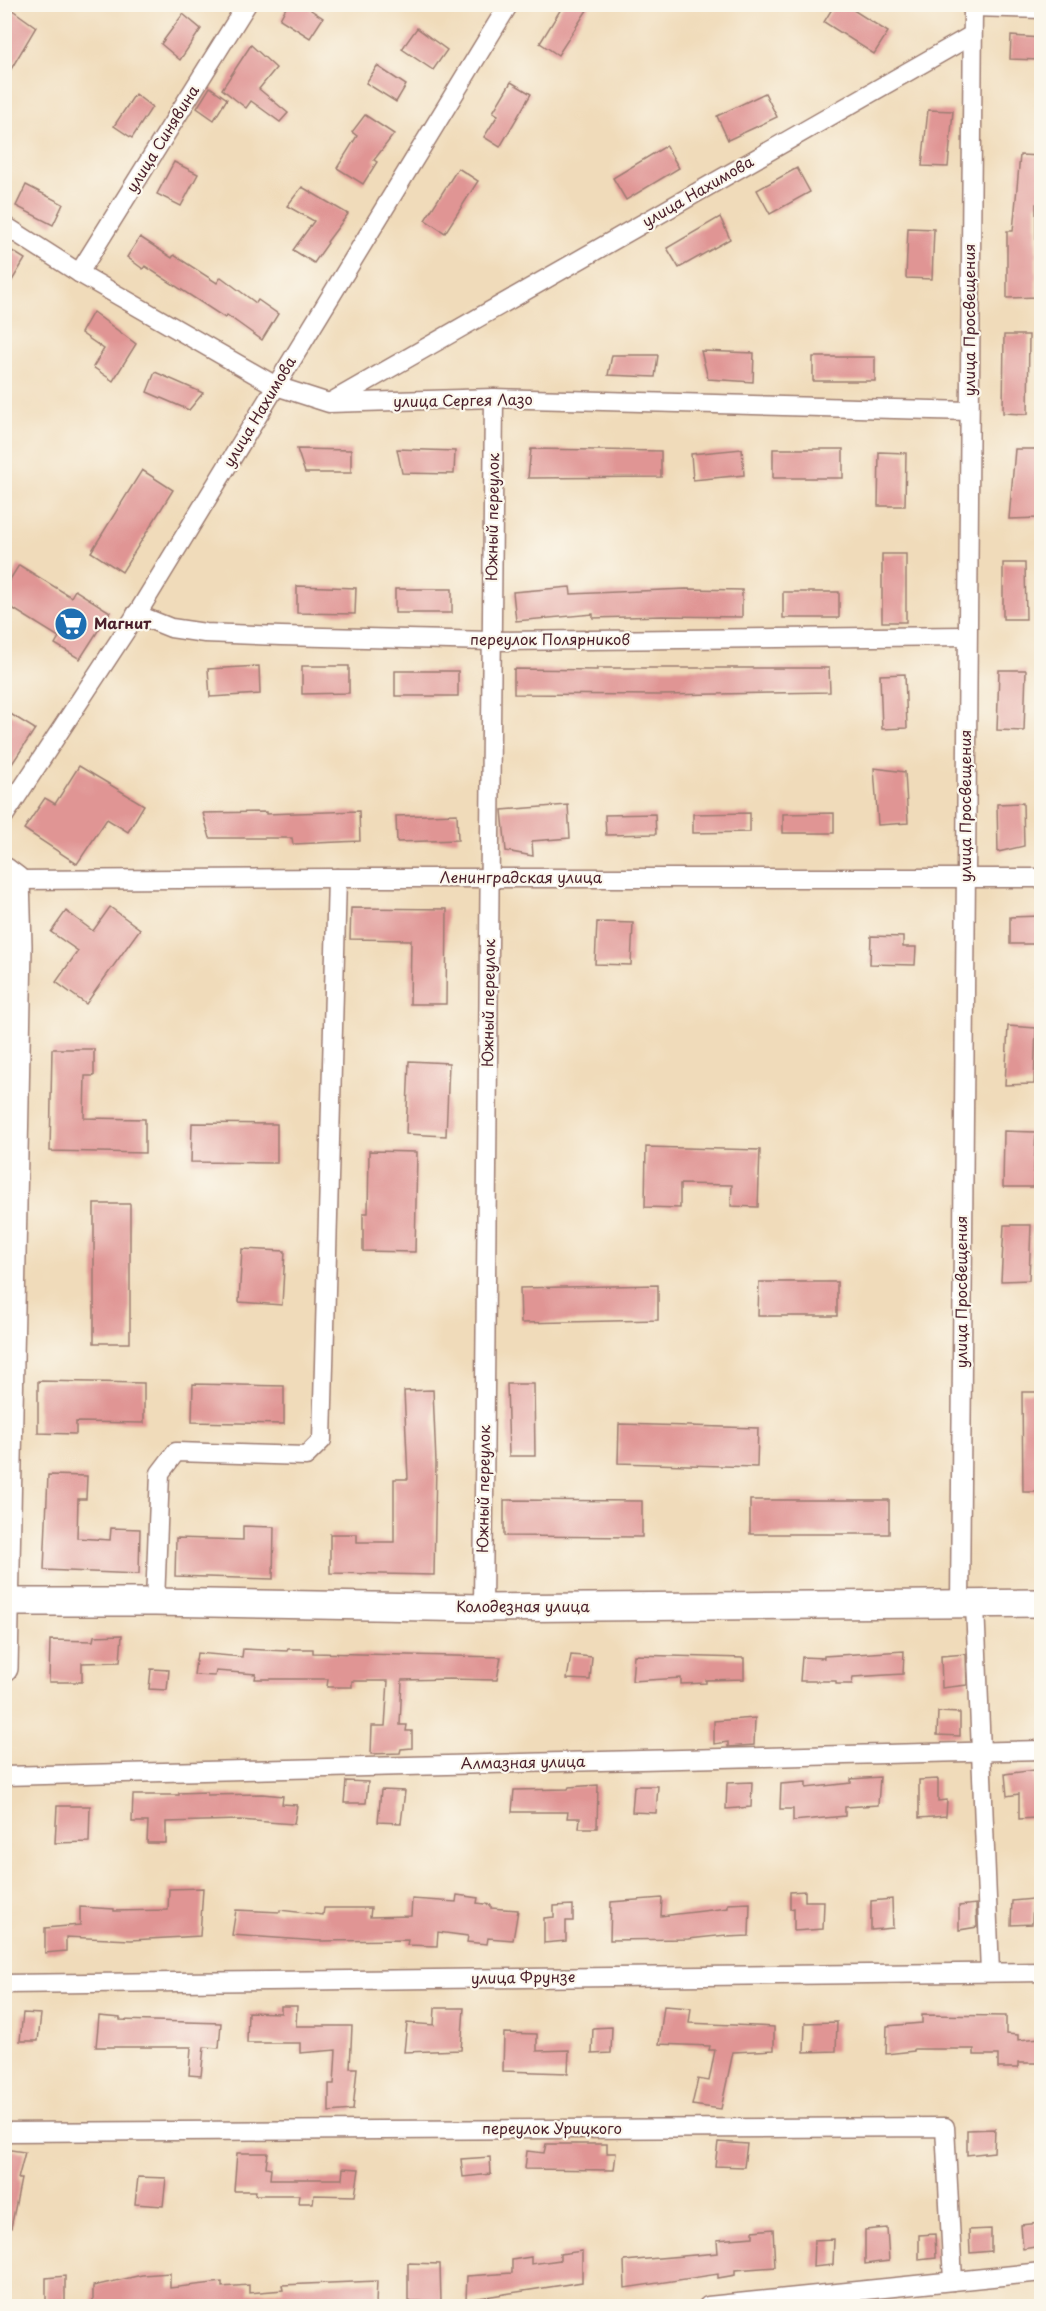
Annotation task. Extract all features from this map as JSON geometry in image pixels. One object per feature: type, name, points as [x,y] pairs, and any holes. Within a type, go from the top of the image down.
[{"type":"main road","points":[[4,1668],[18,958],[10,876]]},
{"type":"main road","name":"Колодезная улица","points":[[5,1602],[155,1602],[483,1608],[1041,1604]]},
{"type":"street","name":"улица Синявина","points":[[79,273],[247,4]]},
{"type":"street","name":"улица Нахимова","points":[[4,816],[136,614],[509,4]]},
{"type":"street","points":[[970,6],[1041,9]]},
{"type":"street","name":"улица Просвещения","points":[[970,6],[972,35],[966,878],[967,1606],[981,1751],[990,1972]]},
{"type":"street","name":"улица Нахимова","points":[[329,403],[972,35]]},
{"type":"street","name":"улица Сергея Лазо","points":[[4,225],[79,273],[276,386],[329,403],[494,398],[969,411]]},
{"type":"street","name":"Южный переулок","points":[[483,1608],[494,398]]},
{"type":"street","name":"переулок Полярников","points":[[136,614],[171,628],[205,633],[492,641],[968,636]]},
{"type":"street","name":"Ленинградская улица","points":[[10,876],[1041,878]]},
{"type":"street","points":[[155,1602],[160,1473],[176,1452],[306,1456],[322,1440],[337,878]]},
{"type":"street","name":"Алмазная улица","points":[[4,1776],[1041,1750]]},
{"type":"street","name":"улица Фрунзе","points":[[4,1984],[1041,1972]]},
{"type":"street","name":"переулок Урицкого","points":[[4,2132],[945,2127],[953,2281]]},
{"type":"street","points":[[708,2307],[784,2303],[1041,2272]]},
{"type":"building","points":[[288,4],[314,4],[311,10],[323,18],[310,38],[280,19]]},
{"type":"building","points":[[564,4],[591,4],[558,55],[540,43]]},
{"type":"building","points":[[835,4],[844,4],[888,32],[874,54],[824,22]]},
{"type":"building","points":[[11,9],[36,27],[4,81],[4,22]]},
{"type":"building","points":[[183,14],[201,29],[180,60],[161,44]]},
{"type":"building","points":[[417,28],[447,50],[433,70],[402,49]]},
{"type":"building","points":[[1011,36],[1041,38],[1041,60],[1010,59]]},
{"type":"building","points":[[251,45],[276,68],[259,89],[288,113],[280,122],[251,101],[246,108],[222,89]]},
{"type":"building","points":[[377,66],[406,85],[396,102],[366,83]]},
{"type":"building","points":[[511,82],[531,94],[500,147],[484,137],[498,115],[493,112]]},
{"type":"building","points":[[210,87],[227,99],[214,120],[197,108]]},
{"type":"building","points":[[765,93],[777,117],[728,140],[717,116]]},
{"type":"building","points":[[135,94],[152,107],[132,138],[114,126]]},
{"type":"building","points":[[928,110],[953,111],[948,167],[922,166]]},
{"type":"building","points":[[365,115],[394,134],[374,160],[377,162],[363,184],[337,168],[357,136],[352,132]]},
{"type":"building","points":[[666,146],[679,168],[626,200],[613,178]]},
{"type":"building","points":[[1020,155],[1041,156],[1041,204],[1036,204],[1036,297],[1007,298],[1007,231],[1013,231]]},
{"type":"building","points":[[174,162],[198,174],[181,206],[157,194]]},
{"type":"building","points":[[458,168],[478,181],[445,233],[425,220]]},
{"type":"building","points":[[797,168],[810,192],[770,214],[757,190]]},
{"type":"building","points":[[26,185],[63,204],[53,225],[16,206]]},
{"type":"building","points":[[302,187],[348,214],[314,263],[293,250],[314,221],[287,206]]},
{"type":"building","points":[[720,217],[730,239],[679,268],[667,248]]},
{"type":"building","points":[[908,228],[934,229],[932,279],[906,278]]},
{"type":"building","points":[[140,237],[172,258],[174,255],[217,283],[221,277],[256,303],[258,300],[278,314],[262,340],[227,315],[225,318],[145,266],[143,269],[127,257]]},
{"type":"building","points":[[4,246],[25,259],[4,294]]},
{"type":"building","points":[[93,312],[136,344],[113,381],[93,367],[104,349],[81,333]]},
{"type":"building","points":[[1004,335],[1029,335],[1028,414],[1003,413]]},
{"type":"building","points":[[701,351],[754,353],[753,382],[708,379]]},
{"type":"building","points":[[612,355],[658,355],[655,377],[608,375]]},
{"type":"building","points":[[813,357],[875,357],[875,381],[813,381]]},
{"type":"building","points":[[155,372],[203,393],[189,410],[147,392]]},
{"type":"building","points":[[297,449],[351,450],[351,473],[305,473]]},
{"type":"building","points":[[397,449],[455,451],[454,474],[402,473]]},
{"type":"building","points":[[531,449],[661,451],[661,477],[528,478]]},
{"type":"building","points":[[742,449],[744,475],[693,480],[691,454]]},
{"type":"building","points":[[773,449],[843,449],[843,478],[773,478]]},
{"type":"building","points":[[1015,449],[1041,449],[1039,518],[1009,519]]},
{"type":"building","points":[[879,452],[906,453],[905,506],[878,506]]},
{"type":"building","points":[[142,470],[173,490],[122,572],[91,552]]},
{"type":"building","points":[[882,554],[906,554],[906,622],[882,622]]},
{"type":"building","points":[[1003,563],[1025,563],[1026,619],[1003,619]]},
{"type":"building","name":"Магнит","points":[[19,565],[71,597],[75,590],[110,612],[80,659],[55,644],[59,637],[4,603],[4,589]]},
{"type":"building","points":[[297,586],[356,588],[355,614],[297,613]]},
{"type":"building","points":[[570,587],[571,594],[686,589],[742,590],[742,617],[593,618],[593,614],[516,621],[513,592]]},
{"type":"building","points":[[395,589],[452,589],[452,613],[395,613]]},
{"type":"building","points":[[783,592],[839,592],[839,618],[783,618]]},
{"type":"building","points":[[259,666],[260,694],[210,697],[208,669]]},
{"type":"building","points":[[302,666],[349,666],[349,693],[302,694]]},
{"type":"building","points":[[597,668],[829,668],[830,692],[662,695],[514,694],[514,669],[597,670]]},
{"type":"building","points":[[999,670],[1026,670],[1024,731],[997,730]]},
{"type":"building","points":[[395,671],[458,671],[458,696],[395,696]]},
{"type":"building","points":[[905,674],[907,728],[882,729],[880,675]]},
{"type":"building","points":[[4,710],[35,729],[4,776]]},
{"type":"building","points":[[79,766],[144,805],[128,832],[107,819],[77,864],[24,829],[45,798],[55,804]]},
{"type":"building","points":[[874,768],[905,772],[908,823],[878,825]]},
{"type":"building","points":[[1023,803],[1024,846],[998,852],[997,804]]},
{"type":"building","points":[[568,805],[570,838],[532,841],[533,856],[506,851],[502,810]]},
{"type":"building","points":[[359,811],[360,841],[293,844],[292,838],[210,838],[203,813],[266,812],[266,814]]},
{"type":"building","points":[[750,813],[750,832],[693,833],[693,814]]},
{"type":"building","points":[[834,813],[834,833],[783,833],[783,814]]},
{"type":"building","points":[[457,814],[458,840],[397,842],[396,816]]},
{"type":"building","points":[[655,814],[656,834],[606,835],[605,815]]},
{"type":"building","points":[[110,907],[140,929],[86,1004],[56,982],[78,951],[51,932],[66,911],[93,931]]},
{"type":"building","points":[[351,908],[447,909],[446,1004],[410,1004],[411,940],[350,939]]},
{"type":"building","points":[[1041,916],[1041,944],[1010,944],[1010,917]]},
{"type":"building","points":[[597,922],[633,923],[631,965],[595,964]]},
{"type":"building","points":[[871,936],[903,937],[903,947],[916,947],[915,965],[870,964]]},
{"type":"building","points":[[1008,1026],[1036,1028],[1034,1084],[1005,1085]]},
{"type":"building","points":[[52,1049],[94,1049],[94,1076],[85,1076],[84,1118],[145,1119],[145,1153],[50,1151]]},
{"type":"building","points":[[409,1061],[449,1063],[446,1136],[406,1134]]},
{"type":"building","points":[[192,1123],[277,1124],[277,1163],[191,1162]]},
{"type":"building","points":[[1004,1131],[1036,1132],[1033,1187],[1003,1187]]},
{"type":"building","points":[[646,1147],[760,1150],[758,1207],[731,1206],[732,1185],[680,1184],[680,1208],[645,1207]]},
{"type":"building","points":[[369,1151],[417,1152],[415,1252],[363,1251],[363,1213],[368,1213]]},
{"type":"building","points":[[94,1204],[130,1204],[130,1343],[94,1343]]},
{"type":"building","points":[[1004,1225],[1031,1225],[1029,1280],[1001,1281]]},
{"type":"building","points":[[242,1249],[285,1251],[282,1305],[239,1302]]},
{"type":"building","points":[[759,1282],[837,1282],[837,1316],[758,1316]]},
{"type":"building","points":[[658,1285],[658,1320],[521,1323],[520,1288]]},
{"type":"building","points":[[38,1381],[144,1383],[144,1423],[76,1422],[76,1434],[38,1433]]},
{"type":"building","points":[[193,1384],[284,1386],[284,1424],[192,1422]]},
{"type":"building","points":[[507,1384],[534,1384],[535,1456],[509,1456]]},
{"type":"building","points":[[433,1390],[436,1463],[434,1575],[330,1573],[330,1534],[357,1534],[357,1542],[394,1542],[394,1479],[408,1479],[404,1391]]},
{"type":"building","points":[[1022,1392],[1041,1392],[1041,1492],[1023,1492]]},
{"type":"building","points":[[619,1424],[758,1428],[757,1467],[618,1463]]},
{"type":"building","points":[[48,1475],[87,1476],[86,1499],[78,1499],[77,1538],[110,1540],[111,1528],[140,1529],[139,1574],[44,1570]]},
{"type":"building","points":[[504,1500],[642,1501],[642,1537],[504,1536]]},
{"type":"building","points":[[750,1500],[889,1500],[889,1534],[750,1534]]},
{"type":"building","points":[[243,1526],[274,1527],[273,1579],[175,1576],[176,1538],[243,1540]]},
{"type":"building","points":[[122,1635],[120,1662],[82,1663],[82,1682],[49,1682],[50,1640],[93,1641],[94,1636]]},
{"type":"building","points":[[243,1649],[287,1651],[288,1649],[313,1649],[313,1653],[501,1657],[497,1680],[402,1680],[400,1725],[407,1725],[406,1731],[412,1731],[412,1748],[401,1749],[400,1753],[371,1754],[372,1726],[385,1726],[388,1681],[352,1681],[352,1687],[327,1687],[328,1679],[255,1679],[256,1674],[216,1671],[215,1676],[194,1675],[197,1653],[242,1657]]},
{"type":"building","points":[[904,1651],[903,1674],[853,1677],[852,1684],[836,1684],[836,1681],[800,1681],[802,1657],[824,1658],[824,1656]]},
{"type":"building","points":[[966,1654],[967,1685],[942,1688],[941,1656]]},
{"type":"building","points":[[571,1655],[592,1657],[590,1680],[567,1679]]},
{"type":"building","points":[[634,1655],[744,1658],[744,1679],[706,1680],[706,1683],[681,1684],[681,1678],[632,1681]]},
{"type":"building","points":[[151,1669],[169,1670],[167,1690],[149,1689]]},
{"type":"building","points":[[938,1712],[960,1713],[960,1736],[937,1735]]},
{"type":"building","points":[[755,1718],[754,1745],[728,1747],[728,1742],[714,1744],[714,1721]]},
{"type":"building","points":[[1034,1770],[1035,1818],[1019,1819],[1019,1794],[1007,1796],[1005,1774]]},
{"type":"building","points":[[880,1777],[878,1805],[845,1807],[845,1816],[793,1821],[793,1809],[780,1809],[781,1784],[806,1782],[806,1788],[851,1783],[851,1779]]},
{"type":"building","points":[[938,1779],[938,1801],[947,1800],[946,1816],[919,1818],[919,1780]]},
{"type":"building","points":[[346,1781],[368,1782],[366,1803],[344,1803]]},
{"type":"building","points":[[752,1782],[751,1807],[726,1809],[727,1783]]},
{"type":"building","points":[[598,1785],[597,1828],[579,1828],[580,1818],[567,1818],[568,1812],[512,1812],[514,1790],[568,1789],[569,1787]]},
{"type":"building","points":[[634,1786],[658,1786],[656,1813],[632,1812]]},
{"type":"building","points":[[381,1790],[405,1791],[401,1823],[378,1822]]},
{"type":"building","points":[[207,1792],[207,1795],[283,1796],[282,1804],[297,1805],[294,1824],[240,1820],[166,1822],[166,1843],[147,1843],[148,1822],[132,1822],[133,1795],[179,1795],[179,1793]]},
{"type":"building","points":[[57,1806],[90,1806],[89,1842],[55,1843]]},
{"type":"building","points":[[203,1888],[200,1936],[131,1940],[66,1937],[66,1951],[45,1953],[45,1928],[80,1925],[80,1907],[114,1909],[114,1911],[168,1910],[169,1889]]},
{"type":"building","points":[[805,1891],[805,1901],[824,1901],[823,1929],[794,1931],[794,1908],[790,1909],[790,1892]]},
{"type":"building","points":[[457,1895],[478,1898],[477,1903],[491,1905],[491,1908],[518,1910],[513,1940],[488,1938],[487,1944],[467,1942],[468,1936],[438,1932],[437,1946],[407,1945],[408,1940],[319,1941],[232,1935],[236,1910],[280,1912],[280,1910],[323,1915],[324,1908],[371,1908],[370,1917],[411,1916],[412,1899],[456,1902]]},
{"type":"building","points":[[662,1898],[661,1916],[728,1908],[728,1904],[750,1903],[749,1936],[610,1940],[611,1902]]},
{"type":"building","points":[[892,1899],[893,1928],[871,1930],[871,1901]]},
{"type":"building","points":[[1033,1899],[1032,1924],[1011,1925],[1012,1901]]},
{"type":"building","points":[[976,1904],[977,1927],[959,1930],[959,1906]]},
{"type":"building","points":[[573,1905],[573,1921],[566,1921],[566,1941],[544,1943],[544,1918],[554,1917],[554,1906]]},
{"type":"building","points":[[281,2006],[297,2006],[296,2026],[352,2026],[350,2068],[357,2068],[353,2110],[329,2112],[329,2084],[334,2084],[336,2050],[300,2053],[300,2043],[247,2043],[248,2012],[281,2013]]},
{"type":"building","points":[[664,2006],[691,2008],[689,2023],[774,2027],[774,2050],[733,2052],[721,2109],[692,2105],[698,2079],[709,2081],[715,2050],[709,2050],[710,2046],[659,2044]]},
{"type":"building","points":[[435,2008],[464,2008],[461,2050],[404,2052],[407,2023],[434,2025]]},
{"type":"building","points":[[23,2013],[41,2014],[38,2041],[20,2041]]},
{"type":"building","points":[[922,2015],[1006,2016],[1006,2034],[1018,2035],[1018,2040],[1041,2038],[1041,2063],[1018,2063],[1018,2068],[998,2068],[998,2055],[974,2055],[974,2049],[914,2049],[914,2051],[886,2054],[887,2026],[922,2023]]},
{"type":"building","points":[[99,2016],[120,2018],[120,2020],[221,2023],[219,2048],[204,2047],[201,2076],[189,2075],[191,2047],[96,2047]]},
{"type":"building","points":[[837,2022],[836,2051],[804,2052],[805,2023]]},
{"type":"building","points":[[612,2027],[611,2053],[592,2054],[593,2028]]},
{"type":"building","points":[[504,2033],[537,2034],[537,2051],[569,2050],[568,2073],[503,2071]]},
{"type":"building","points":[[995,2129],[994,2152],[967,2155],[967,2130]]},
{"type":"building","points":[[718,2142],[747,2144],[744,2167],[715,2166]]},
{"type":"building","points":[[546,2144],[607,2144],[607,2153],[616,2153],[614,2170],[525,2169],[527,2151],[544,2153]]},
{"type":"building","points":[[4,2149],[25,2152],[18,2179],[21,2179],[11,2228],[4,2227]]},
{"type":"building","points":[[237,2153],[268,2153],[266,2167],[271,2168],[270,2179],[342,2179],[343,2168],[359,2169],[355,2196],[314,2195],[313,2203],[298,2203],[299,2195],[255,2195],[256,2191],[234,2191]]},
{"type":"building","points":[[490,2157],[491,2174],[463,2177],[461,2159]]},
{"type":"building","points":[[138,2177],[166,2178],[163,2206],[135,2204]]},
{"type":"building","points":[[1041,2223],[1041,2246],[1023,2249],[1021,2225]]},
{"type":"building","points":[[887,2228],[889,2261],[865,2264],[865,2230]]},
{"type":"building","points":[[773,2229],[775,2267],[735,2270],[735,2275],[718,2278],[718,2274],[625,2288],[624,2261],[718,2253],[717,2240],[753,2237],[753,2231]]},
{"type":"building","points":[[991,2229],[991,2251],[970,2253],[969,2230]]},
{"type":"building","points":[[935,2234],[936,2258],[919,2260],[919,2235]]},
{"type":"building","points":[[834,2239],[833,2265],[813,2267],[814,2240]]},
{"type":"building","points":[[582,2251],[582,2282],[466,2300],[467,2276],[512,2273],[512,2260],[531,2257],[531,2264],[560,2260],[560,2254]]},
{"type":"building","points":[[408,2263],[440,2264],[441,2302],[408,2301]]},
{"type":"building","points":[[170,2273],[170,2288],[222,2282],[222,2287],[249,2285],[249,2293],[283,2290],[282,2285],[377,2281],[376,2304],[343,2307],[93,2307],[93,2286],[142,2275]]},
{"type":"building","points":[[65,2276],[65,2307],[46,2307],[46,2278]]},
{"type":"place","name":"Магнит","points":[[71,624]]}]
